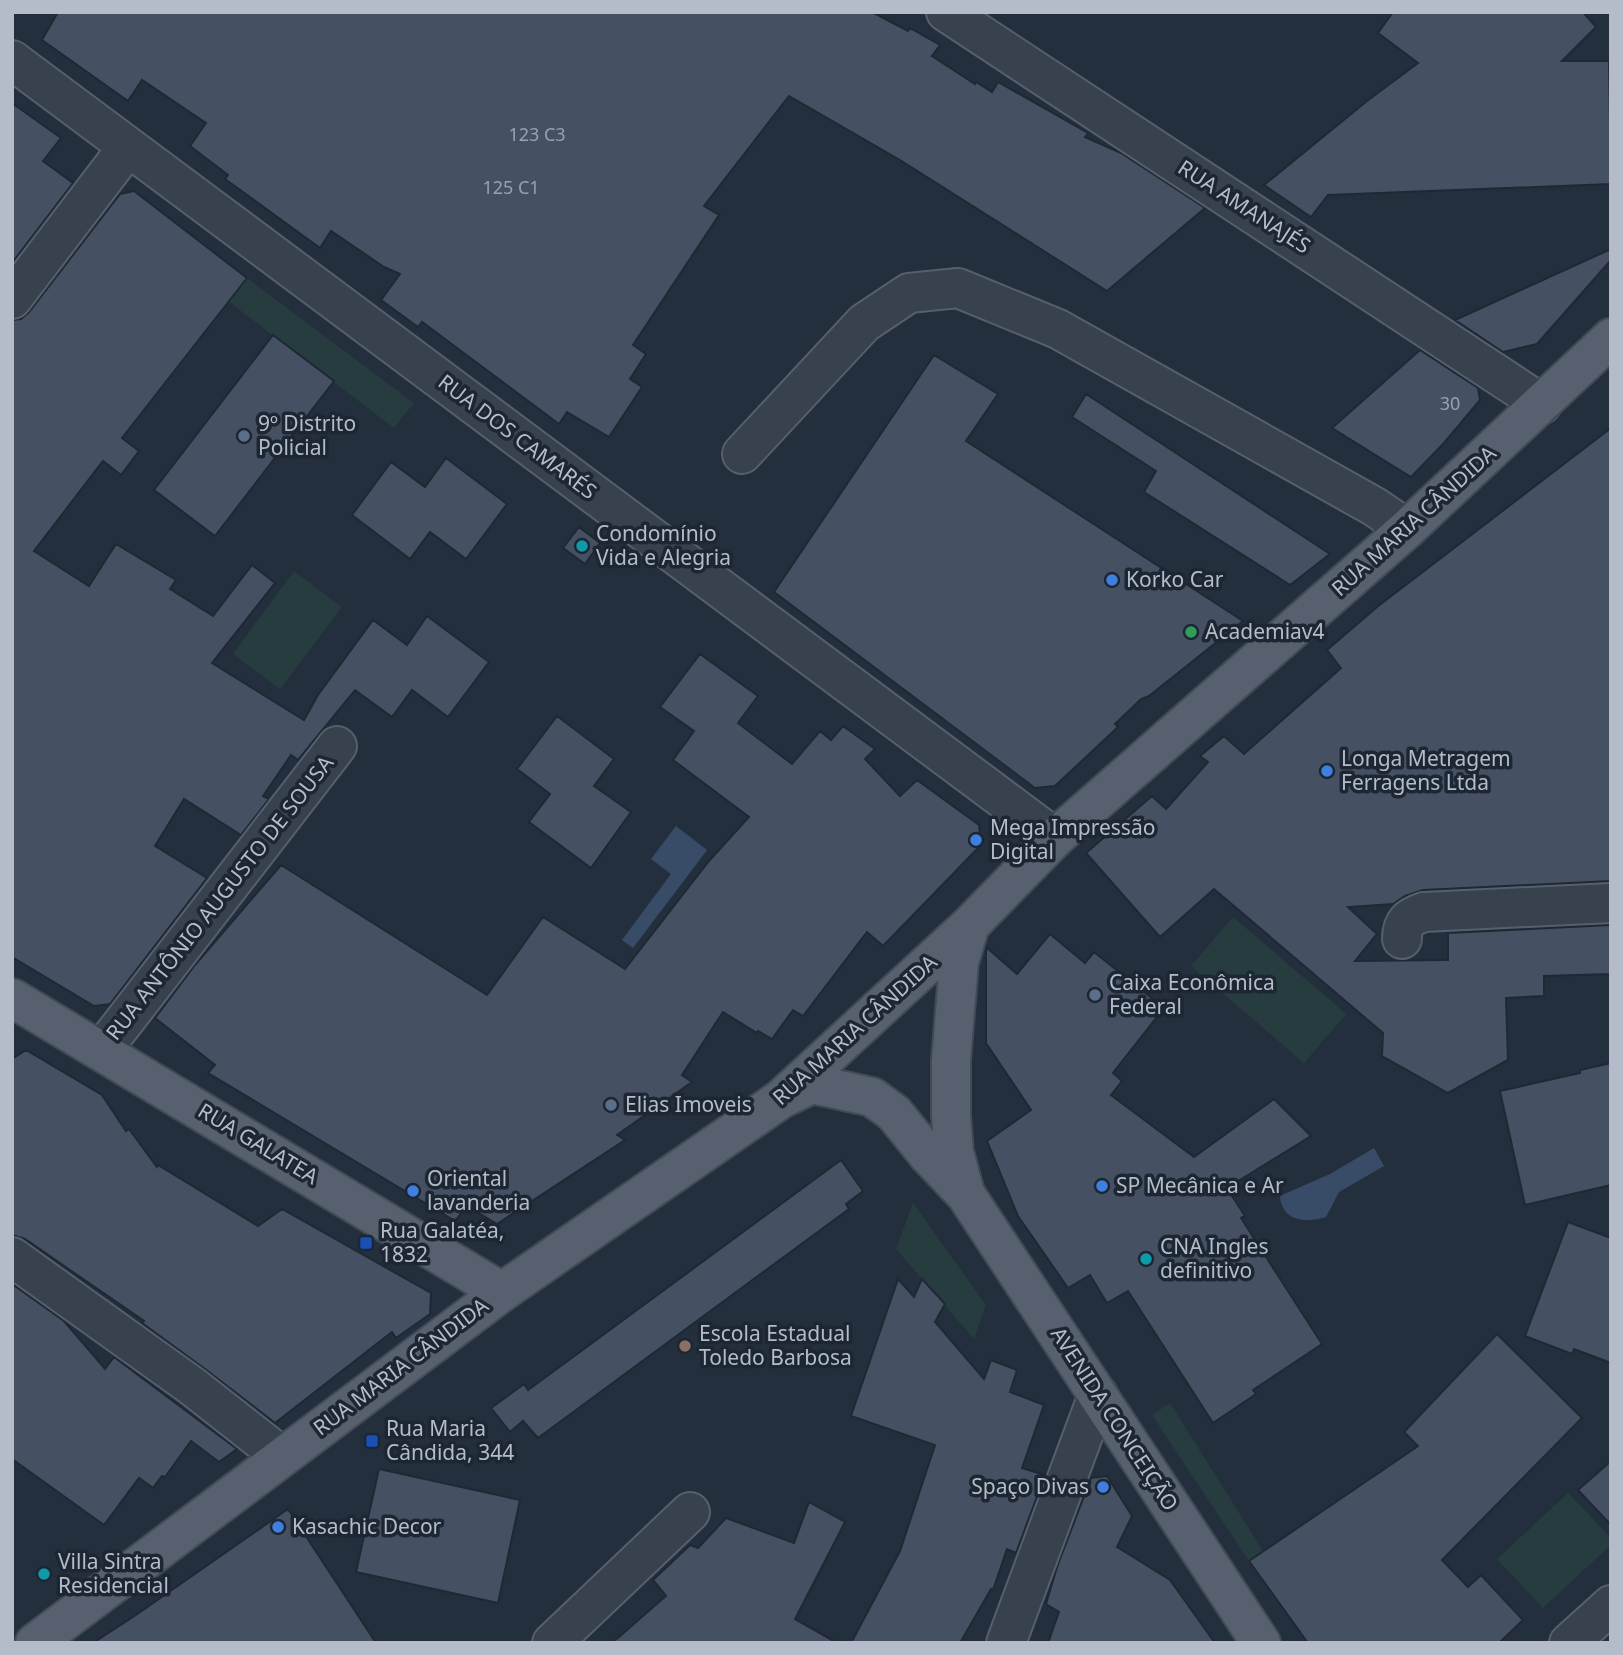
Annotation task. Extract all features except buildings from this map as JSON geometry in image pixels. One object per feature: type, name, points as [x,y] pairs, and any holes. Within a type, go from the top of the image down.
[{"type":"main road","name":"RUA MARIA CÂNDIDA","points":[[35,1643],[502,1292],[780,1099],[970,925],[1055,838],[1407,528],[1611,338]]},
{"type":"main road","name":"AVENIDA CONCEIÇÃO","points":[[966,1195],[954,1152],[951,1061],[959,962],[970,925]]},
{"type":"main road","name":"RUA GALATEA","points":[[12,998],[502,1292]]},
{"type":"main road","name":"AVENIDA CONCEIÇÃO","points":[[780,1099],[813,1084],[872,1097],[894,1114],[966,1195],[1261,1643]]},
{"type":"street","name":"RUA AMANAJÉS","points":[[946,12],[1542,404]]},
{"type":"street","name":"RUA DOS CAMARÉS","points":[[12,60],[1055,838]]},
{"type":"street","points":[[12,299],[128,147]]},
{"type":"street","points":[[742,454],[864,323],[909,293],[958,288],[1058,329],[1375,507],[1407,528]]},
{"type":"street","name":"RUA ANTÔNIO AUGUSTO DE SOUSA","points":[[102,1050],[337,747]]},
{"type":"street","points":[[1402,939],[1402,928],[1410,917],[1424,912],[1611,903]]},
{"type":"street","points":[[12,1257],[192,1386],[281,1456]]},
{"type":"street","points":[[1006,1643],[1098,1395]]},
{"type":"street","points":[[552,1643],[690,1513]]},
{"type":"street","points":[[1569,1643],[1611,1605]]},
{"type":"green space","points":[[247,278],[414,403],[394,428],[228,301]]},
{"type":"green space","points":[[294,571],[342,607],[280,689],[233,654]]},
{"type":"green space","points":[[1233,917],[1346,1014],[1304,1063],[1191,966]]},
{"type":"green space","points":[[913,1203],[986,1305],[974,1339],[896,1249]]},
{"type":"green space","points":[[1170,1403],[1263,1551],[1249,1561],[1152,1415]]},
{"type":"green space","points":[[1568,1493],[1611,1538],[1611,1545],[1543,1608],[1497,1559]]},
{"type":"water","points":[[676,826],[707,850],[633,948],[622,940],[671,874],[651,859]]},
{"type":"water","points":[[1374,1148],[1384,1166],[1339,1192],[1326,1217],[1303,1220],[1290,1216],[1285,1211],[1280,1196],[1330,1174]]},
{"type":"place","name":"9º Distrito Policial","points":[[244,436]]},
{"type":"place","name":"Condomínio Vida e Alegria","points":[[582,546]]},
{"type":"place","name":"Korko Car","points":[[1112,580]]},
{"type":"place","name":"Academiav4","points":[[1191,632]]},
{"type":"place","name":"Longa Metragem Ferragens Ltda","points":[[1327,771]]},
{"type":"place","name":"Mega Impressão Digital","points":[[976,840]]},
{"type":"place","name":"Caixa Econômica Federal","points":[[1095,995]]},
{"type":"place","name":"Elias Imoveis","points":[[611,1105]]},
{"type":"place","name":"SP Mecânica e Ar","points":[[1102,1186]]},
{"type":"place","name":"Oriental lavanderia","points":[[413,1191]]},
{"type":"place","name":"Rua Galatéa, 1832","points":[[366,1243]]},
{"type":"place","name":"CNA Ingles definitivo","points":[[1146,1259]]},
{"type":"place","name":"Escola Estadual Toledo Barbosa","points":[[685,1346]]},
{"type":"place","name":"Rua Maria Cândida, 344","points":[[372,1441]]},
{"type":"place","name":"Spaço Divas","points":[[1103,1487]]},
{"type":"place","name":"Kasachic Decor","points":[[278,1527]]},
{"type":"place","name":"Villa Sintra Residencial","points":[[44,1574]]}]
